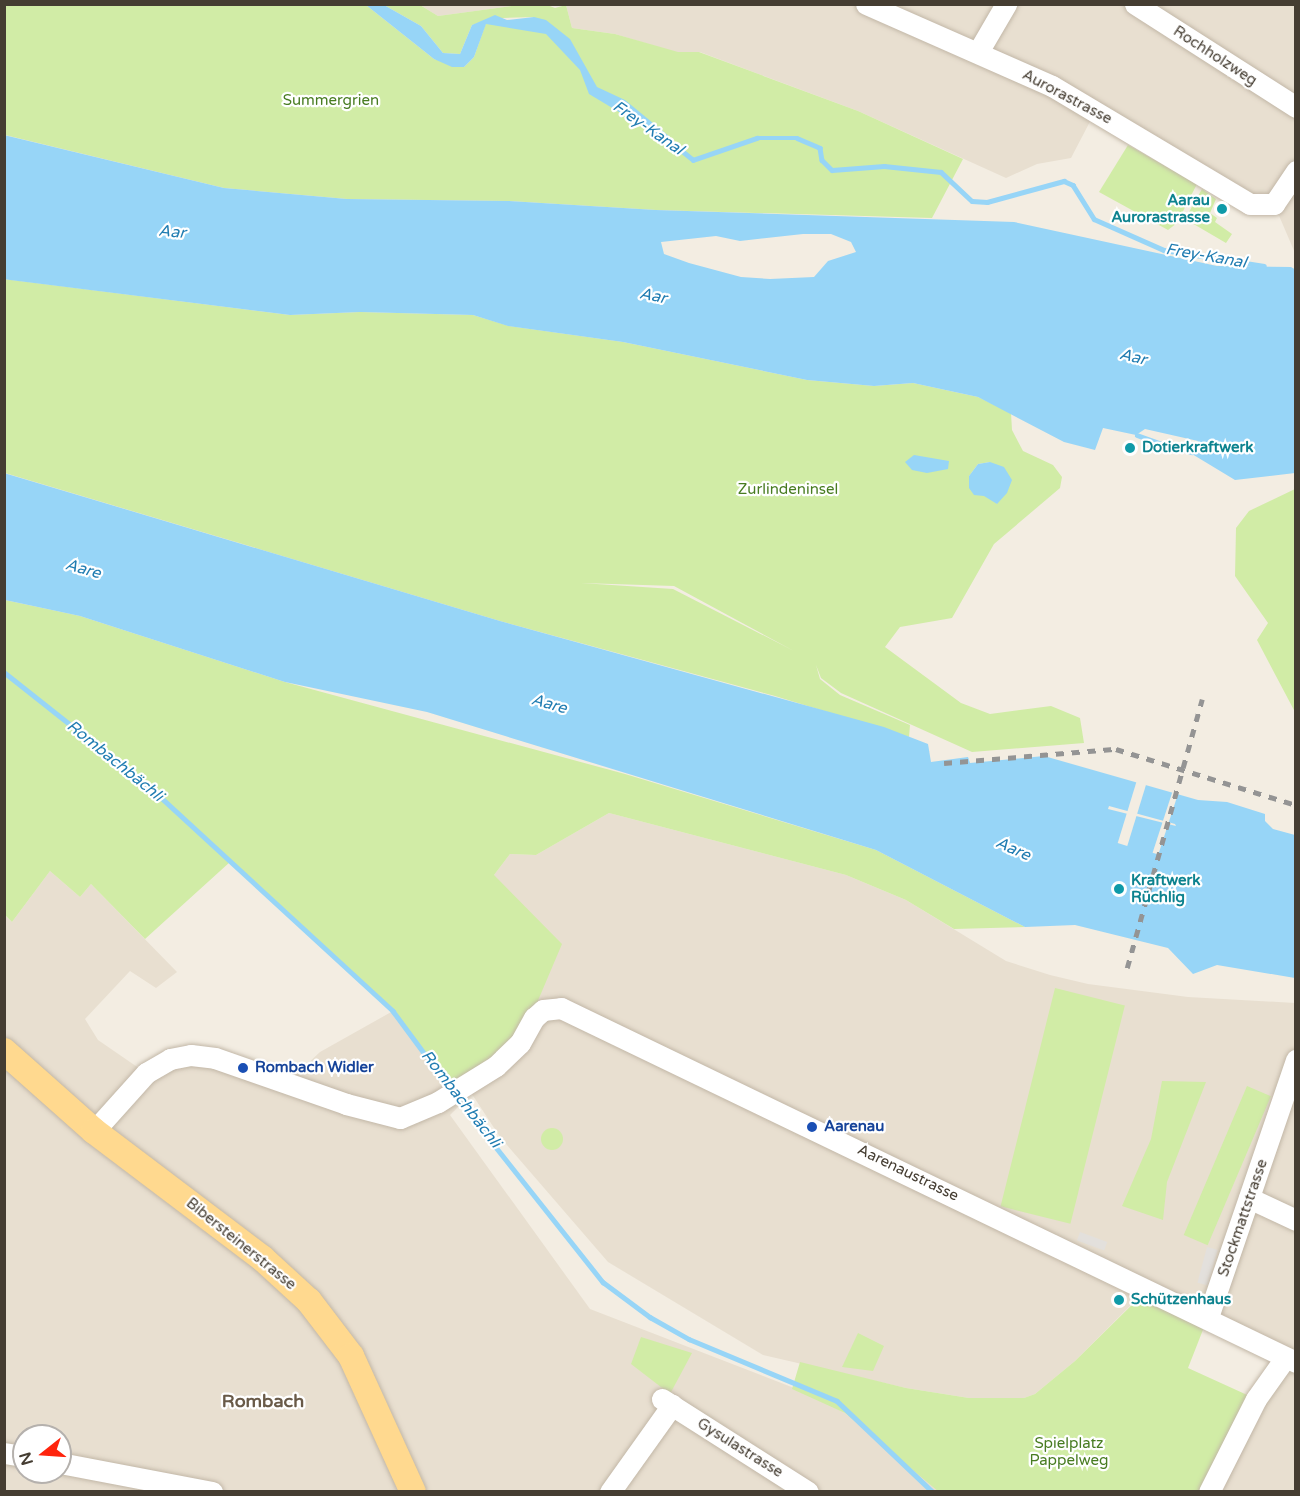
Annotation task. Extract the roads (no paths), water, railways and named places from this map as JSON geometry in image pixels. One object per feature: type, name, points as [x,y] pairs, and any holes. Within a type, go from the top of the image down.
[{"type":"main road","name":"Bibersteinerstrasse","points":[[4,1051],[94,1131],[268,1263],[321,1316],[367,1384],[413,1491]]},
{"type":"street","name":"Aurorastrasse","points":[[866,4],[1052,86],[1259,206],[1274,204],[1296,171]]},
{"type":"street","points":[[978,52],[1006,4]]},
{"type":"street","name":"Rochholzweg","points":[[1135,4],[1296,107]]},
{"type":"street","name":"Aarenaustrasse","points":[[94,1131],[146,1073],[170,1059],[191,1055],[216,1058],[346,1104],[400,1118],[459,1089],[511,1053],[543,1010],[561,1008],[1208,1317]]},
{"type":"street","name":"Stockmattstrasse","points":[[1208,1317],[1296,1060]]},
{"type":"street","points":[[1250,1198],[1296,1220]]},
{"type":"street","points":[[1208,1317],[1226,1330],[1290,1360],[1256,1399],[1209,1491]]},
{"type":"street","name":"Gysulastrasse","points":[[610,1491],[667,1402],[808,1491]]},
{"type":"street","points":[[72,1465],[212,1491]]},
{"type":"water","name":"Frey-Kanal","points":[[366,5],[384,5],[421,26],[443,53],[460,54],[472,25],[495,15],[507,20],[534,17],[546,20],[570,39],[597,87],[625,100],[670,137],[669,142],[589,94],[580,70],[546,34],[486,24],[474,57],[464,67],[452,67],[434,59]]},
{"type":"water","name":"Aar","points":[[4,135],[224,188],[347,199],[509,201],[656,210],[1014,222],[1217,266],[1291,267],[1296,270],[1295,473],[1235,480],[1192,454],[1198,441],[1145,429],[1136,435],[1103,428],[1095,450],[1064,442],[978,397],[913,383],[874,386],[807,380],[623,342],[508,326],[473,315],[360,312],[290,315],[4,279]],"holes":[[[803,234],[831,234],[851,242],[856,252],[828,261],[814,277],[770,279],[741,277],[664,254],[661,242],[716,236],[740,241]]]},
{"type":"water","points":[[914,455],[949,461],[948,469],[927,473],[912,470],[905,462]]},
{"type":"water","points":[[990,462],[1004,467],[1012,480],[1007,493],[997,504],[984,496],[974,495],[969,488],[969,476],[978,464]]},
{"type":"water","name":"Aare","points":[[4,473],[500,621],[884,727],[928,744],[931,762],[968,757],[970,763],[1044,756],[1198,800],[1227,802],[1265,814],[1265,821],[1273,829],[1295,835],[1295,978],[1217,965],[1193,974],[1168,948],[1075,925],[1025,927],[876,850],[427,712],[285,682],[80,616],[5,600]],"holes":[[[1109,806],[1176,826],[1108,809]]]},
{"type":"waterway","name":"Frey-Kanal","points":[[665,137],[693,160],[757,138],[797,138],[820,148],[822,160],[832,170],[884,166],[941,172],[972,201],[987,202],[1064,181],[1073,185],[1094,219],[1164,250],[1264,266]]},
{"type":"waterway","points":[[1137,435],[1165,445]]},
{"type":"waterway","points":[[1178,448],[1191,452]]},
{"type":"waterway","name":"Rombachbächli","points":[[4,672],[154,791],[393,1011],[450,1088]]},
{"type":"waterway","name":"Rombachbächli","points":[[457,1098],[603,1282],[650,1317],[689,1339],[837,1401],[933,1492]]},
{"type":"railway","points":[[1127,968],[1202,699]]},
{"type":"railway","points":[[944,763],[1116,749],[1296,805]]},
{"type":"place","name":"Aarau Aurorastrasse","points":[[1222,209]]},
{"type":"place","name":"Dotierkraftwerk","points":[[1130,448]]},
{"type":"place","name":"Kraftwerk Rüchlig","points":[[1119,889]]},
{"type":"place","name":"Rombach Widler","points":[[243,1068]]},
{"type":"place","name":"Aarenau","points":[[812,1127]]},
{"type":"place","name":"Schützenhaus","points":[[1119,1300]]},
{"type":"district","name":"Rombach","points":[[263,1401]]},
{"type":"park label","name":"Summergrien","points":[[331,101]]},
{"type":"park label","name":"Zurlindeninsel","points":[[788,490]]},
{"type":"park label","name":"Spielplatz Pappelweg","points":[[1069,1452]]}]
